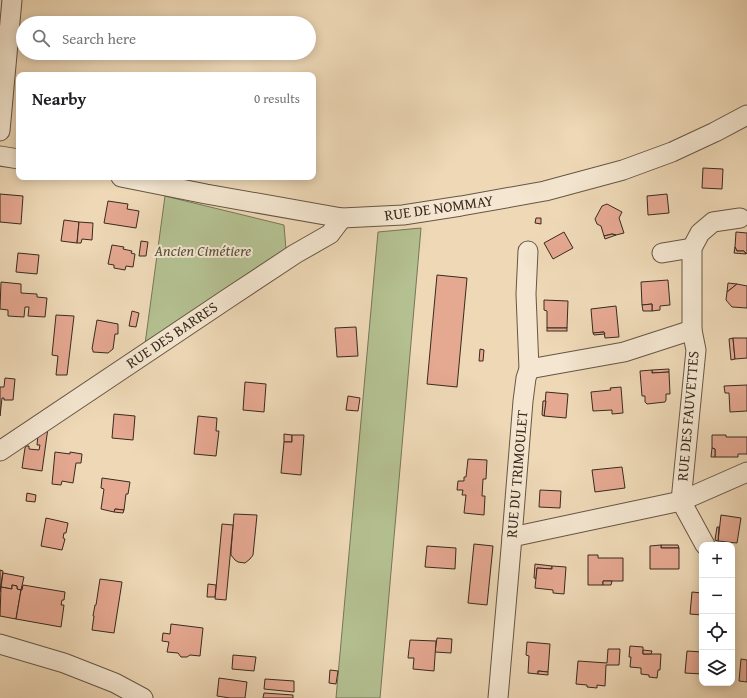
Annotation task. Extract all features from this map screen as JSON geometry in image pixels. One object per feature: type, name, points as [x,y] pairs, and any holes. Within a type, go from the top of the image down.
[{"type":"street","points":[[0,131],[12,0]]},
{"type":"street","name":"RUE DE NOMMAY","points":[[136,180],[342,218],[403,215],[545,191],[623,170],[672,152],[747,115]]},
{"type":"street","points":[[0,156],[16,159]]},
{"type":"street","name":"RUE DES BARRES","points":[[0,450],[230,296],[295,254],[330,234],[342,218]]},
{"type":"street","points":[[692,330],[692,248],[700,233],[713,222],[740,218]]},
{"type":"street","points":[[662,253],[692,248]]},
{"type":"street","name":"RUE DU TRIMOULET","points":[[498,698],[523,401],[528,369],[526,294],[528,251]]},
{"type":"street","name":"RUE DES FAUVETTES","points":[[528,369],[624,352],[692,330],[696,350],[681,501]]},
{"type":"street","points":[[512,537],[681,501],[747,472]]},
{"type":"street","points":[[681,501],[703,542]]},
{"type":"street","points":[[0,644],[64,663],[115,683],[143,698]]},
{"type":"green space","name":"Ancien Cimétiere","points":[[165,196],[284,225],[286,250],[145,344]]},
{"type":"green space","points":[[421,228],[380,698],[336,698],[378,232]]},
{"type":"building","points":[[703,168],[723,169],[722,189],[702,188]]},
{"type":"building","points":[[0,194],[23,196],[21,224],[0,222]]},
{"type":"building","points":[[667,194],[669,213],[648,215],[647,196]]},
{"type":"building","points":[[108,201],[128,204],[127,209],[139,211],[136,228],[104,223]]},
{"type":"building","points":[[607,204],[622,212],[619,218],[624,233],[604,236],[601,226],[597,224],[595,219],[602,206]]},
{"type":"building","points":[[536,218],[541,218],[541,224],[535,223]]},
{"type":"building","points":[[64,220],[79,222],[77,243],[61,241]]},
{"type":"building","points":[[79,222],[93,223],[92,240],[82,239],[81,243],[77,243]]},
{"type":"building","points":[[564,232],[573,248],[553,259],[544,243]]},
{"type":"building","points":[[736,232],[747,233],[747,254],[744,251],[737,251],[735,247]]},
{"type":"building","points":[[612,234],[616,235],[605,239],[604,236]]},
{"type":"building","points":[[141,241],[148,242],[146,256],[139,256]]},
{"type":"building","points":[[112,245],[124,247],[123,249],[132,251],[131,253],[135,254],[133,267],[126,266],[125,270],[114,268],[114,265],[108,264]]},
{"type":"building","points":[[735,247],[737,251],[744,251],[746,254],[734,253]]},
{"type":"building","points":[[18,253],[39,255],[37,274],[16,272]]},
{"type":"building","points":[[437,275],[467,278],[457,387],[427,384]]},
{"type":"building","points":[[668,280],[670,305],[660,306],[660,310],[652,311],[652,304],[642,305],[641,282]]},
{"type":"building","points":[[1,282],[21,284],[21,293],[37,294],[37,297],[47,298],[45,317],[28,316],[29,307],[25,307],[24,317],[8,316],[8,310],[0,309]]},
{"type":"building","points":[[728,283],[737,284],[727,292]]},
{"type":"building","points":[[737,284],[747,286],[747,308],[732,307],[726,300],[727,292]]},
{"type":"building","points":[[544,300],[568,301],[567,328],[547,328],[547,311],[544,310]]},
{"type":"building","points":[[652,304],[652,311],[643,311],[642,305]]},
{"type":"building","points":[[616,306],[619,337],[605,338],[604,332],[593,333],[591,309]]},
{"type":"building","points":[[132,311],[139,313],[136,327],[129,326]]},
{"type":"building","points":[[56,315],[74,316],[67,375],[56,375],[58,356],[52,355]]},
{"type":"building","points":[[97,320],[118,324],[118,334],[115,334],[113,349],[108,353],[93,352],[92,349]]},
{"type":"building","points":[[356,327],[358,356],[337,357],[335,328]]},
{"type":"building","points":[[547,328],[567,328],[567,331],[547,331]]},
{"type":"building","points":[[604,332],[605,334],[594,335],[593,333]]},
{"type":"building","points":[[733,338],[735,359],[731,360],[729,339]]},
{"type":"building","points":[[733,338],[747,338],[747,358],[735,359]]},
{"type":"building","points":[[480,349],[484,350],[483,361],[479,361]]},
{"type":"building","points":[[669,369],[669,372],[652,373],[652,370]]},
{"type":"building","points":[[652,370],[652,373],[669,372],[670,394],[666,394],[665,402],[647,404],[645,402],[645,396],[642,396],[640,371]]},
{"type":"building","points":[[5,378],[15,379],[13,400],[4,400],[4,398],[2,398],[0,416],[0,387],[4,387]]},
{"type":"building","points":[[245,382],[266,384],[264,412],[243,410]]},
{"type":"building","points":[[747,385],[747,411],[730,412],[729,393],[725,393],[724,386]]},
{"type":"building","points":[[621,387],[623,413],[612,414],[612,410],[593,411],[591,392],[611,390],[610,388]]},
{"type":"building","points":[[546,392],[568,394],[566,418],[544,416]]},
{"type":"building","points":[[348,396],[360,398],[358,411],[346,410]]},
{"type":"building","points":[[543,401],[546,401],[544,416],[542,415]]},
{"type":"building","points":[[114,414],[135,416],[133,440],[112,438]]},
{"type":"building","points":[[198,416],[217,418],[216,431],[219,431],[216,456],[194,454]]},
{"type":"building","points":[[48,428],[42,471],[22,468],[26,446],[29,446],[29,449],[39,450],[40,445],[37,445],[38,435]]},
{"type":"building","points":[[284,434],[292,435],[292,442],[284,442]]},
{"type":"building","points":[[292,435],[304,435],[301,475],[281,473],[284,442],[292,442]]},
{"type":"building","points":[[712,435],[747,437],[747,454],[738,454],[738,457],[715,457],[715,449],[712,448]]},
{"type":"building","points":[[712,448],[715,449],[715,457],[711,457]]},
{"type":"building","points":[[55,452],[82,454],[81,463],[76,463],[73,483],[62,481],[61,485],[52,484]]},
{"type":"building","points":[[468,459],[487,460],[486,479],[483,479],[482,496],[485,496],[484,515],[464,513],[466,495],[462,495],[463,490],[457,490],[458,481],[464,481],[464,477],[466,477]]},
{"type":"building","points":[[622,467],[625,488],[595,492],[592,470]]},
{"type":"building","points":[[102,478],[130,482],[128,494],[126,494],[124,510],[115,509],[114,512],[101,509],[104,489],[101,488]]},
{"type":"building","points":[[540,490],[561,491],[560,508],[539,507]]},
{"type":"building","points":[[27,493],[36,495],[35,502],[26,501]]},
{"type":"building","points":[[115,509],[124,510],[123,513],[114,512]]},
{"type":"building","points":[[234,514],[257,515],[253,555],[245,563],[238,562],[231,555]]},
{"type":"building","points":[[721,515],[741,518],[737,543],[718,541]]},
{"type":"building","points":[[46,518],[68,523],[66,533],[64,533],[63,538],[65,539],[62,550],[41,546]]},
{"type":"building","points":[[222,524],[233,525],[226,600],[215,599]]},
{"type":"building","points":[[717,527],[719,527],[718,541],[715,540]]},
{"type":"building","points":[[474,544],[493,546],[487,605],[468,603]]},
{"type":"building","points":[[661,545],[678,545],[679,548],[661,548]]},
{"type":"building","points":[[661,545],[661,548],[679,548],[679,569],[650,569],[650,546]]},
{"type":"building","points":[[427,546],[456,548],[455,569],[425,567]]},
{"type":"building","points":[[588,555],[598,555],[598,558],[623,558],[623,581],[603,581],[603,585],[588,585]]},
{"type":"building","points":[[535,564],[552,566],[552,569],[537,568],[536,579],[534,578]]},
{"type":"building","points":[[552,566],[566,567],[564,594],[553,593],[553,590],[535,588],[537,568],[552,569]]},
{"type":"building","points":[[0,570],[3,571],[0,592]]},
{"type":"building","points":[[3,573],[24,577],[21,590],[17,589],[17,586],[12,585],[12,589],[1,587]]},
{"type":"building","points":[[100,579],[122,582],[114,633],[92,630]]},
{"type":"building","points":[[603,581],[612,581],[611,585],[603,585]]},
{"type":"building","points":[[208,584],[216,585],[215,597],[207,597]]},
{"type":"building","points":[[12,585],[17,586],[17,589],[21,590],[16,619],[0,616],[1,587],[12,589]]},
{"type":"building","points":[[23,585],[65,592],[64,600],[62,600],[61,605],[64,605],[61,627],[16,619]]},
{"type":"building","points":[[692,592],[699,593],[699,615],[690,614]]},
{"type":"building","points":[[171,624],[203,628],[200,656],[190,655],[187,657],[181,657],[178,653],[167,652],[169,642],[162,641],[163,633],[170,634]]},
{"type":"building","points":[[437,638],[452,639],[451,653],[435,652]]},
{"type":"building","points":[[410,640],[436,641],[434,671],[413,669],[414,658],[408,658]]},
{"type":"building","points":[[527,642],[550,644],[548,672],[538,671],[538,674],[528,673],[529,656],[526,655]]},
{"type":"building","points":[[630,646],[643,647],[643,654],[661,654],[660,670],[658,670],[657,678],[641,674],[641,668],[630,667]]},
{"type":"building","points":[[608,649],[620,649],[619,665],[606,665],[605,686],[597,685],[597,688],[576,684],[578,661],[607,663]]},
{"type":"building","points":[[643,650],[652,651],[651,654],[643,654]]},
{"type":"building","points":[[687,651],[699,652],[699,674],[685,673]]},
{"type":"building","points":[[233,655],[256,657],[254,671],[232,669]]},
{"type":"building","points":[[741,659],[747,660],[747,682],[739,681]]},
{"type":"building","points":[[330,670],[338,671],[336,684],[329,683]]},
{"type":"building","points":[[538,671],[548,672],[548,675],[538,674]]},
{"type":"building","points":[[219,678],[247,682],[245,698],[217,696]]},
{"type":"building","points":[[265,679],[294,681],[294,692],[264,689]]},
{"type":"building","points":[[264,693],[293,695],[293,698],[263,698]]}]
